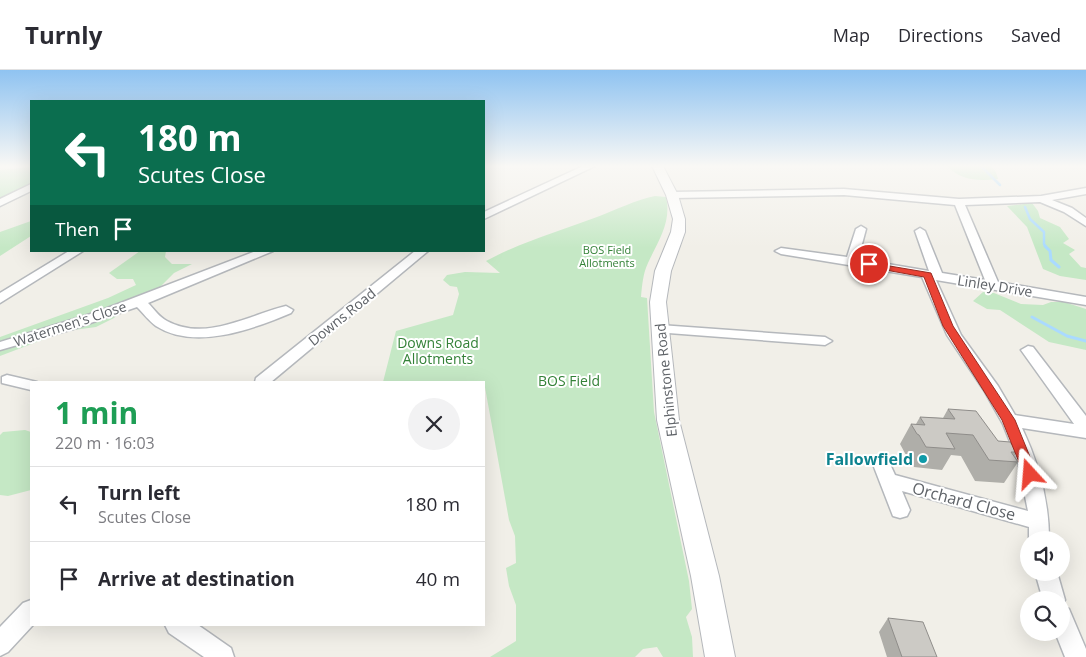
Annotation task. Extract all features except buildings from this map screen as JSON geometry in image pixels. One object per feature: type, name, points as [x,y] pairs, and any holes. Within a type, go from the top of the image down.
[{"type":"street","points":[[0,203],[19,193]]},
{"type":"street","points":[[485,216],[532,193]]},
{"type":"street","points":[[672,195],[764,193]]},
{"type":"street","points":[[860,193],[959,202],[1041,199],[1077,193]]},
{"type":"street","name":"Elphinstone Road","points":[[672,195],[679,219],[678,232],[660,284],[658,302],[668,420],[705,576],[720,657]]},
{"type":"street","points":[[1041,199],[1068,210],[1086,223]]},
{"type":"street","points":[[959,202],[993,285]]},
{"type":"street","points":[[485,206],[496,210]]},
{"type":"street","points":[[852,261],[861,229]]},
{"type":"street","points":[[920,230],[948,326],[1008,420],[1020,444],[1035,488],[1040,531]]},
{"type":"street","name":"Linley Drive","points":[[781,251],[852,261],[1086,301]]},
{"type":"street","points":[[0,299],[75,252]]},
{"type":"street","name":"Watermen's Close","points":[[0,346],[140,302],[208,277],[265,252]]},
{"type":"street","name":"Downs Road","points":[[263,381],[421,252]]},
{"type":"street","name":"Watermen's Close","points":[[140,302],[162,324],[180,330],[197,332],[249,325],[286,310]]},
{"type":"street","points":[[660,329],[827,341]]},
{"type":"street","points":[[1028,350],[1086,431]]},
{"type":"street","points":[[12,380],[31,378]]},
{"type":"street","points":[[1008,420],[1086,431]]},
{"type":"street","name":"Orchard Close","points":[[900,510],[885,474],[1040,531]]},
{"type":"street","points":[[0,644],[30,612]]},
{"type":"street","points":[[178,626],[208,645],[222,657]]},
{"type":"street","points":[[1070,640],[1077,657]]},
{"type":"green space","points":[[0,193],[14,193],[0,200]]},
{"type":"green space","name":"BOS Field","points":[[655,196],[666,197],[667,206],[666,223],[645,271],[641,297],[647,298],[654,412],[689,581],[692,609],[686,617],[692,637],[693,657],[663,657],[657,647],[643,649],[635,657],[490,657],[516,641],[516,605],[509,586],[506,568],[516,563],[515,536],[509,520],[485,381],[383,381],[396,331],[453,315],[459,294],[457,287],[450,286],[443,280],[447,275],[465,272],[500,273],[486,261],[527,242]]},
{"type":"green space","points":[[1032,203],[1038,211],[1040,218],[1060,227],[1069,239],[1063,243],[1075,250],[1069,254],[1081,267],[1086,268],[1086,280],[1060,276],[1043,269],[1027,227],[1007,206]]},
{"type":"green space","points":[[30,221],[30,237],[0,256],[0,232]]},
{"type":"green space","points":[[139,252],[166,252],[165,257],[172,264],[192,264],[174,273],[159,288],[132,302],[114,318],[96,327],[66,331],[0,356],[0,337],[108,298],[136,285],[133,279],[117,279],[109,273]]},
{"type":"green space","points":[[983,292],[994,293],[1021,304],[1043,305],[1051,302],[1064,302],[1086,309],[1086,350],[1049,342],[1000,310],[987,309],[973,301]]},
{"type":"green space","points":[[25,430],[30,432],[30,490],[8,496],[0,495],[0,435],[3,432]]},
{"type":"waterway","points":[[1025,207],[1030,219],[1044,232],[1044,244],[1046,247]]},
{"type":"waterway","points":[[1046,247],[1050,251],[1051,260],[1059,267]]},
{"type":"waterway","points":[[1032,317],[1067,336],[1086,341]]},
{"type":"place","name":"Fallowfield","points":[[923,459]]},
{"type":"route","points":[[869,264],[928,274],[948,326],[967,357],[992,390],[1020,444],[1030,474]]},
{"type":"park label","name":"BOS Field Allotments","points":[[607,256]]},
{"type":"park label","name":"Downs Road Allotments","points":[[438,352]]}]
